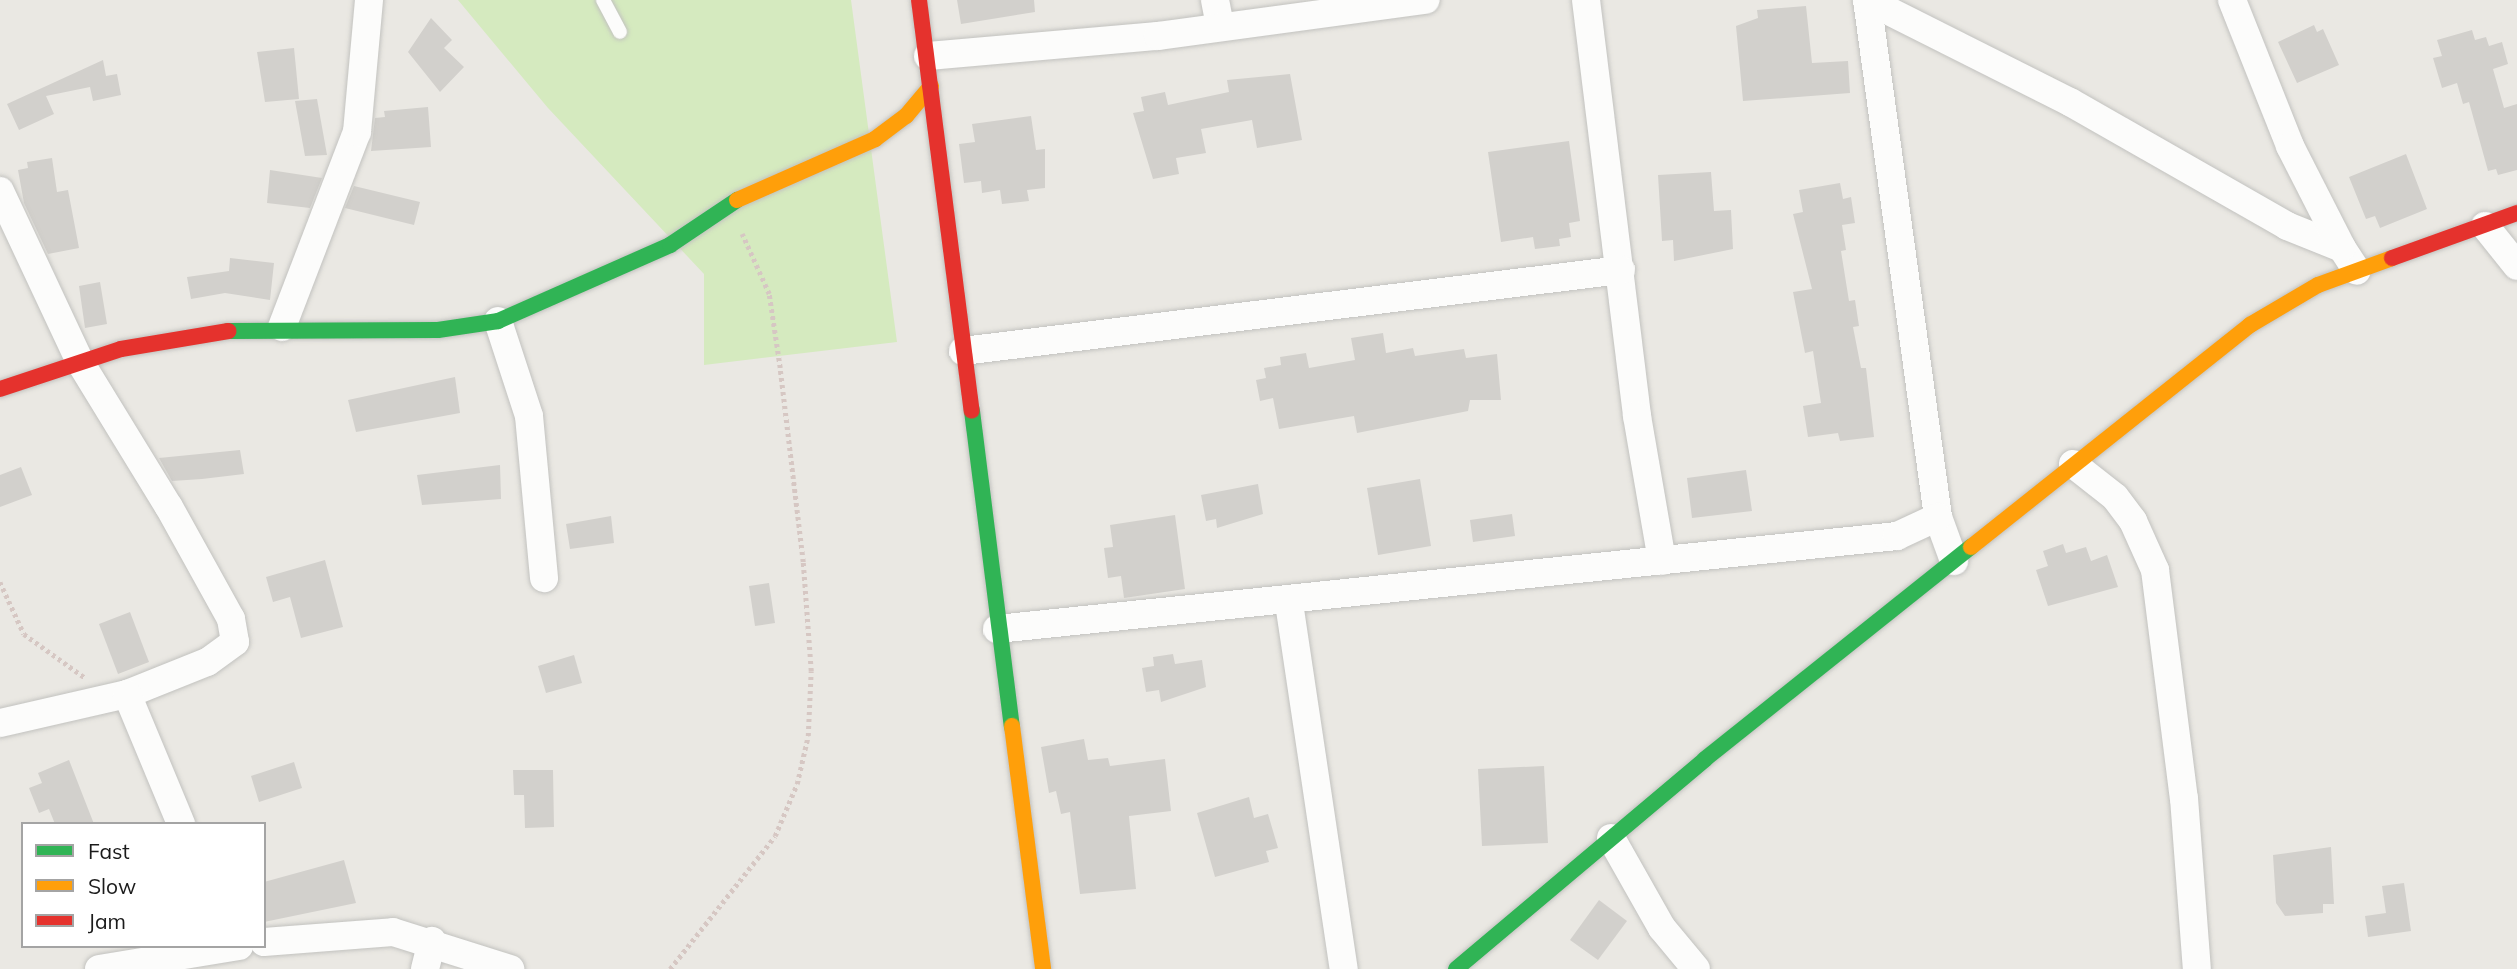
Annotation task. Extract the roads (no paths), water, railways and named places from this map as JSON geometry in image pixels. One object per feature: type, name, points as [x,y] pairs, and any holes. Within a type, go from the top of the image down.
[{"type":"street","points":[[282,327],[357,132],[369,0]]},
{"type":"street","points":[[919,0],[997,629],[1043,969]]},
{"type":"street","points":[[928,57],[1218,13],[1426,0]]},
{"type":"street","points":[[1586,0],[1637,416],[1661,561]]},
{"type":"street","points":[[1867,0],[1929,27],[2349,260]]},
{"type":"street","points":[[1867,0],[1938,517],[1954,561]]},
{"type":"street","points":[[2232,0],[2290,146],[2349,260]]},
{"type":"street","points":[[0,388],[154,340],[282,327],[438,330],[498,321],[629,265],[721,214],[749,192],[889,132],[931,86]]},
{"type":"street","points":[[0,191],[80,362],[131,440],[235,635],[233,649],[116,698],[0,723]]},
{"type":"street","points":[[1456,969],[1611,838],[2073,464],[2250,325],[2318,285],[2349,260],[2485,226],[2517,213]]},
{"type":"street","points":[[2485,226],[2517,266]]},
{"type":"street","points":[[963,351],[1621,270]]},
{"type":"street","points":[[498,321],[529,416],[544,578]]},
{"type":"street","points":[[2073,464],[2115,497],[2133,521],[2155,570],[2184,798],[2197,969]]},
{"type":"street","points":[[997,629],[1289,603],[1897,536],[1938,517]]},
{"type":"street","points":[[1289,603],[1344,969]]},
{"type":"street","points":[[116,698],[180,822]]},
{"type":"street","points":[[1611,838],[1662,928],[1696,969]]},
{"type":"street","points":[[266,943],[371,932],[432,941],[510,969]]},
{"type":"street","points":[[425,969],[432,941]]},
{"type":"street","points":[[99,969],[216,948]]},
{"type":"lane","points":[[603,0],[620,32]]}]
